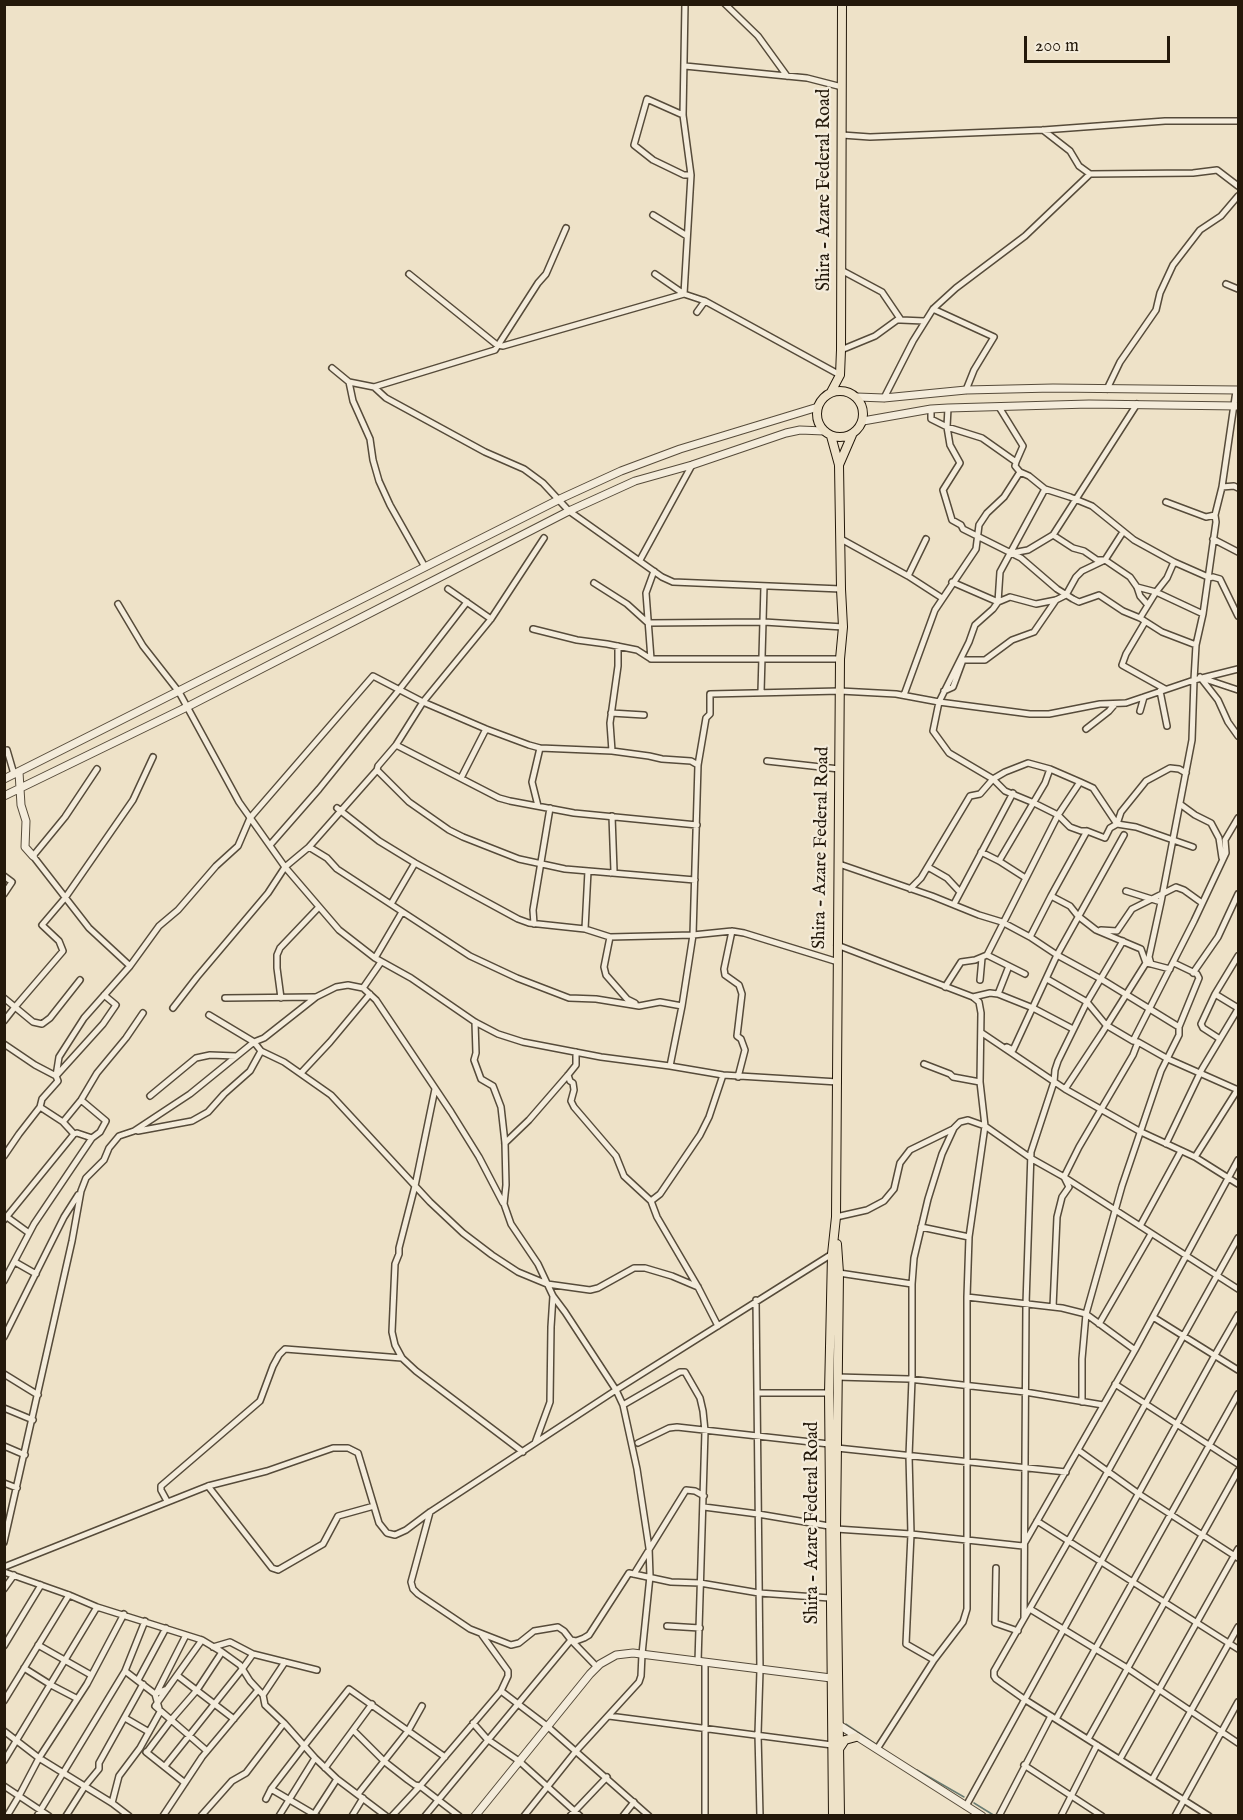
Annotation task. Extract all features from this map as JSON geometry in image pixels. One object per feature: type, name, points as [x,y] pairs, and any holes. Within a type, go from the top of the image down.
[{"type":"main road","name":"Shira - Azare Federal Road","points":[[831,392],[840,375],[841,350],[842,4]]},
{"type":"main road","points":[[840,375],[862,404],[863,421],[852,435],[842,438],[827,433],[817,420],[818,406],[823,398],[831,392],[841,390],[854,395]]},
{"type":"main road","name":"Shira - Azare Federal Road","points":[[827,433],[839,465],[843,627],[840,659],[837,945],[836,1231],[839,1273],[833,1446],[839,1725],[833,1815]]},
{"type":"main road","name":"Shira - Azare Federal Road","points":[[839,465],[852,435]]},
{"type":"main road","name":"Shira - Azare Federal Road","points":[[833,1446],[829,1393],[832,1254],[836,1231]]},
{"type":"main road","name":"Shira - Azare Federal Road","points":[[833,1527],[830,1598],[831,1678],[840,1815]]},
{"type":"main road","points":[[836,1747],[845,1740],[856,1737]]},
{"type":"street","points":[[684,294],[691,175],[683,115],[685,4]]},
{"type":"street","points":[[725,4],[758,36],[787,76]]},
{"type":"street","points":[[684,66],[807,78],[842,87]]},
{"type":"street","points":[[683,115],[647,99],[634,146],[653,160],[684,175],[691,175]]},
{"type":"street","points":[[842,135],[870,137],[1043,130],[1165,121],[1239,121]]},
{"type":"street","points":[[1043,130],[1070,152],[1079,166],[1090,174],[1193,173],[1217,170],[1239,186]]},
{"type":"street","points":[[884,398],[924,321],[933,309],[956,288],[1025,236],[1090,174]]},
{"type":"street","points":[[1107,389],[1120,362],[1156,310],[1160,293],[1173,265],[1200,230],[1221,216],[1239,196]]},
{"type":"street","points":[[653,215],[687,236]]},
{"type":"street","points":[[332,368],[349,382],[374,387],[495,350],[546,274],[566,228]]},
{"type":"street","points":[[841,270],[882,292],[901,320]]},
{"type":"street","points":[[409,274],[497,345],[503,346],[684,294]]},
{"type":"street","points":[[655,274],[684,294],[705,301],[840,375]]},
{"type":"street","points":[[1226,284],[1239,289]]},
{"type":"street","points":[[697,312],[705,301]]},
{"type":"street","points":[[933,309],[994,337],[974,370],[966,390]]},
{"type":"street","points":[[841,350],[875,336],[897,320],[924,321]]},
{"type":"street","points":[[349,382],[353,401],[370,439],[379,481],[425,567]]},
{"type":"street","points":[[374,387],[386,398],[475,447],[524,469],[543,483],[569,511],[673,582],[841,589]]},
{"type":"street","points":[[854,395],[884,398],[966,390],[1237,390],[1222,487],[1215,515],[1216,522],[1203,614],[1196,645],[1197,679],[1192,740],[1148,964],[1125,994],[1065,1089]]},
{"type":"street","points":[[863,421],[948,408],[1089,404],[1236,406]]},
{"type":"street","points":[[1010,553],[1028,550],[1053,535],[1137,404]]},
{"type":"street","points":[[4,778],[560,499],[621,471],[680,449],[818,406]]},
{"type":"street","points":[[999,407],[1023,446],[1015,466],[1020,472],[1045,489],[1092,506],[1134,540],[1174,562],[1208,577],[1221,579],[1239,616]]},
{"type":"street","points":[[948,408],[947,427],[950,446],[960,463],[943,490],[952,520],[961,525],[963,529],[1021,558],[1057,589],[1079,602],[1100,595],[1123,611],[1162,632],[1196,645]]},
{"type":"street","points":[[931,409],[931,419],[947,427],[982,438],[1016,462]]},
{"type":"street","points":[[4,796],[187,707],[569,511],[635,481],[692,465],[786,433],[800,430],[827,433]]},
{"type":"street","points":[[640,560],[692,465]]},
{"type":"street","points":[[904,695],[935,610],[976,549],[979,525],[1004,496],[1020,472]]},
{"type":"street","points":[[1222,487],[1239,488]]},
{"type":"street","points":[[1045,489],[1000,572],[998,602],[975,625],[944,691],[939,702],[933,732],[949,753],[993,779],[1005,791],[1058,814],[1070,827],[1105,838],[1110,828],[1118,824],[1136,827],[1193,847]]},
{"type":"street","points":[[1166,502],[1208,517],[1215,515]]},
{"type":"street","points":[[952,582],[998,602],[1010,597],[1035,604],[1056,600],[1066,595],[1082,571],[1105,560],[1123,532]]},
{"type":"street","points":[[1053,535],[1073,548],[1084,551],[1097,561],[1105,560],[1130,577],[1137,586],[1140,596],[1148,605]]},
{"type":"street","points":[[173,1008],[268,893],[285,867],[309,847],[339,809],[396,745],[423,702],[491,619],[544,538]]},
{"type":"street","points":[[841,539],[908,576],[942,598]]},
{"type":"street","points":[[908,576],[926,539]]},
{"type":"street","points":[[1213,539],[1239,552]]},
{"type":"street","points":[[1162,690],[1122,665],[1148,605],[1167,578],[1174,562]]},
{"type":"street","points":[[651,659],[646,593],[654,571]]},
{"type":"street","points":[[594,583],[627,604],[648,622],[764,622],[843,627]]},
{"type":"street","points":[[761,692],[764,586]]},
{"type":"street","points":[[1137,586],[1156,592],[1203,614]]},
{"type":"street","points":[[448,589],[491,619]]},
{"type":"street","points":[[944,691],[953,687],[963,660],[985,660],[1012,640],[1035,632],[1056,600]]},
{"type":"street","points":[[270,845],[319,789],[467,602]]},
{"type":"street","points":[[118,604],[143,646],[178,692],[239,802],[285,867],[339,930],[381,962],[411,978],[475,1022],[498,1034],[523,1042],[738,1077],[838,1082]]},
{"type":"street","points":[[532,629],[577,640],[636,650],[651,659],[840,659]]},
{"type":"street","points":[[612,751],[610,723],[618,666],[618,646]]},
{"type":"street","points":[[670,1066],[693,935],[698,765],[706,718],[710,714],[710,694],[840,691],[904,695],[1030,714],[1049,714],[1100,704],[1126,703],[1197,679],[1239,669]]},
{"type":"street","points":[[4,1156],[40,1107],[42,1099],[58,1081],[56,1076],[59,1057],[84,1018],[130,966],[159,926],[178,910],[216,866],[238,846],[250,818],[371,677],[486,729],[540,748],[612,751],[691,761],[698,765]]},
{"type":"street","points":[[1197,679],[1239,690]]},
{"type":"street","points":[[1197,679],[1218,700],[1228,722],[1239,736]]},
{"type":"street","points":[[1162,690],[1167,726]]},
{"type":"street","points":[[1140,711],[1144,697]]},
{"type":"street","points":[[1086,729],[1109,711],[1114,704]]},
{"type":"street","points":[[611,713],[644,715]]},
{"type":"street","points":[[461,778],[486,729]]},
{"type":"street","points":[[396,745],[499,798],[574,813],[697,825]]},
{"type":"street","points":[[537,806],[532,782],[540,748]]},
{"type":"street","points":[[7,750],[16,773],[21,806],[26,821],[24,848],[33,856],[89,928],[130,966]]},
{"type":"street","points":[[4,1021],[63,951],[59,941],[42,925],[65,898],[133,800],[153,757]]},
{"type":"street","points":[[767,761],[839,769]]},
{"type":"street","points":[[910,888],[917,884],[970,796],[980,794],[993,779],[1005,772],[1028,763],[1050,769],[1093,788],[1118,824]]},
{"type":"street","points":[[1118,824],[1121,812],[1146,782],[1170,768],[1186,773]]},
{"type":"street","points":[[33,856],[65,817],[97,769]]},
{"type":"street","points":[[999,861],[1045,783],[1050,769]]},
{"type":"street","points":[[376,770],[409,802],[449,830],[519,859],[541,865],[588,871],[695,880]]},
{"type":"street","points":[[981,980],[984,956],[1058,814],[1080,782]]},
{"type":"street","points":[[954,904],[1013,793]]},
{"type":"street","points":[[1180,804],[1211,824],[1219,838],[1222,860]]},
{"type":"street","points":[[534,924],[533,910],[550,808]]},
{"type":"street","points":[[339,809],[379,841],[415,863],[518,919],[534,924],[585,929],[610,937],[693,935],[732,931],[837,962]]},
{"type":"street","points":[[611,873],[614,871],[612,816]]},
{"type":"street","points":[[1064,1177],[1133,1054],[1135,1042],[1148,1010],[1174,963],[1226,853],[1225,840],[1239,818]]},
{"type":"street","points":[[1030,937],[1087,831]]},
{"type":"street","points":[[997,1043],[1013,1050],[1057,955],[1124,835]]},
{"type":"street","points":[[309,847],[327,858],[337,869],[470,956],[555,994],[569,998],[596,999],[639,1006],[660,1002],[682,1006]]},
{"type":"street","points":[[981,852],[1024,878]]},
{"type":"street","points":[[391,904],[415,863]]},
{"type":"street","points":[[839,864],[1002,922],[1179,1027]]},
{"type":"street","points":[[928,867],[947,878],[960,892]]},
{"type":"street","points":[[585,929],[588,871]]},
{"type":"street","points":[[4,876],[12,882],[4,894]]},
{"type":"street","points":[[1096,930],[1117,931],[1132,909],[1176,887],[1202,903]]},
{"type":"street","points":[[1126,891],[1161,902]]},
{"type":"street","points":[[1193,972],[1218,937],[1239,894]]},
{"type":"street","points":[[1051,896],[1070,906],[1078,916],[1096,930],[1141,950],[1148,964]]},
{"type":"street","points":[[281,998],[277,955],[280,948],[319,907]]},
{"type":"street","points":[[375,958],[402,912]]},
{"type":"street","points":[[732,931],[724,969],[725,975],[739,985],[742,994],[737,1036],[741,1039],[745,1050],[738,1077]]},
{"type":"street","points":[[610,937],[604,967],[606,975],[627,999],[639,1006]]},
{"type":"street","points":[[1024,1620],[1026,1304],[1032,1144],[1054,1082],[1058,1061],[1087,1002],[1122,941]]},
{"type":"street","points":[[837,945],[973,997],[979,1002]]},
{"type":"street","points":[[945,987],[961,962],[984,956],[1025,974]]},
{"type":"street","points":[[1220,1039],[1203,1028],[1201,1024],[1215,994],[1238,956]]},
{"type":"street","points":[[363,988],[381,962]]},
{"type":"street","points":[[1082,1402],[1082,1359],[1086,1314],[1115,1211],[1161,1071],[1179,1035],[1179,1027],[1199,978],[1193,972],[1174,963]]},
{"type":"street","points":[[1148,964],[1170,969]]},
{"type":"street","points":[[998,994],[1009,966]]},
{"type":"street","points":[[1047,979],[1087,1002],[1106,1025],[1135,1042],[1238,1090],[1195,1157]]},
{"type":"street","points":[[4,998],[33,1022],[42,1024],[50,1018],[80,980]]},
{"type":"street","points":[[134,1131],[190,1094],[254,1042],[264,1038],[316,997],[336,987],[348,985],[363,988],[376,1000],[479,1158],[504,1204],[511,1224],[538,1264],[553,1296],[616,1390],[623,1405],[638,1469],[650,1548],[650,1576],[641,1676],[639,1682],[576,1751],[524,1815]]},
{"type":"street","points":[[973,997],[990,993],[998,994],[1033,1008],[1073,1029]]},
{"type":"street","points":[[301,1073],[370,994]]},
{"type":"street","points":[[1166,1144],[1200,1073],[1239,1009],[1215,994]]},
{"type":"street","points":[[56,1076],[116,1005],[104,995]]},
{"type":"street","points":[[877,1749],[934,1660],[959,1627],[966,1613],[967,1297],[969,1238],[985,1126],[980,1082],[982,1033],[979,1002],[982,995]]},
{"type":"street","points":[[225,998],[316,997]]},
{"type":"street","points":[[63,1122],[143,1013]]},
{"type":"street","points":[[209,1015],[254,1042],[261,1051],[284,1062],[331,1095],[415,1186],[463,1233],[492,1256],[518,1272],[548,1284],[590,1290],[634,1268],[645,1268],[672,1275],[698,1287]]},
{"type":"street","points":[[475,1022],[476,1053],[474,1060],[482,1079],[493,1086],[501,1107],[505,1143],[504,1204]]},
{"type":"street","points":[[982,1033],[1065,1089],[1141,1132],[1195,1157],[1239,1184]]},
{"type":"street","points":[[4,1044],[56,1076]]},
{"type":"street","points":[[4,1542],[7,1519],[25,1455],[81,1191],[86,1178],[104,1160],[109,1148],[119,1136],[134,1131],[192,1121],[208,1112],[250,1071],[261,1051]]},
{"type":"street","points":[[505,1143],[568,1076],[576,1065],[576,1052]]},
{"type":"street","points":[[150,1096],[196,1058],[210,1055],[236,1056]]},
{"type":"street","points":[[924,1064],[953,1077],[980,1082]]},
{"type":"street","points":[[651,1201],[660,1194],[700,1136],[723,1075]]},
{"type":"street","points":[[568,1076],[573,1083],[571,1101],[574,1107],[616,1156],[624,1176],[651,1201],[657,1217],[718,1326]]},
{"type":"street","points":[[435,1089],[415,1186],[395,1264],[392,1332],[395,1345],[402,1358],[416,1371],[523,1452]]},
{"type":"street","points":[[4,1281],[6,1273],[15,1262],[29,1233],[92,1138],[100,1132],[106,1121],[81,1100]]},
{"type":"street","points":[[40,1107],[63,1122],[74,1134],[92,1138]]},
{"type":"street","points":[[836,1217],[867,1210],[884,1201],[894,1189],[900,1163],[910,1150],[954,1128],[960,1122],[968,1120],[985,1126],[1032,1159],[1239,1289]]},
{"type":"street","points":[[934,1660],[906,1644],[910,1534],[912,1284],[914,1258],[928,1199],[942,1154],[954,1128]]},
{"type":"street","points":[[29,1233],[6,1218],[74,1134]]},
{"type":"street","points":[[1140,1226],[1181,1151]]},
{"type":"street","points":[[1023,1546],[1135,1350],[1239,1160]]},
{"type":"street","points":[[1053,1307],[1057,1217],[1062,1197],[1069,1187],[1064,1177]]},
{"type":"street","points":[[4,1337],[64,1217],[81,1191]]},
{"type":"street","points":[[921,1227],[969,1238]]},
{"type":"street","points":[[1099,1324],[1151,1234]]},
{"type":"street","points":[[1209,1815],[1024,1699],[996,1679],[994,1671],[1239,1238]]},
{"type":"street","points":[[4,1567],[208,1486],[267,1471],[333,1448],[348,1448],[358,1453],[379,1523],[387,1533],[395,1535],[406,1530],[616,1390],[832,1254]]},
{"type":"street","points":[[15,1262],[36,1274]]},
{"type":"street","points":[[839,1273],[912,1284]]},
{"type":"street","points":[[536,1443],[550,1402],[550,1327],[553,1296]]},
{"type":"street","points":[[967,1297],[1053,1307],[1086,1314],[1135,1350]]},
{"type":"street","points":[[756,1300],[760,1815]]},
{"type":"street","points":[[966,1806],[1239,1315]]},
{"type":"street","points":[[1153,1317],[1239,1370]]},
{"type":"street","points":[[167,1501],[161,1486],[260,1401],[273,1366],[285,1349],[402,1358]]},
{"type":"street","points":[[623,1405],[680,1372],[685,1372],[700,1398],[704,1411],[700,1628],[705,1728],[705,1815]]},
{"type":"street","points":[[4,1374],[38,1395]]},
{"type":"street","points":[[837,1377],[912,1379],[1025,1392],[1103,1405]]},
{"type":"street","points":[[1115,1384],[1239,1464]]},
{"type":"street","points":[[757,1393],[829,1393]]},
{"type":"street","points":[[1056,1719],[1239,1394]]},
{"type":"street","points":[[4,1408],[33,1420]]},
{"type":"street","points":[[638,1443],[669,1428],[757,1435],[909,1456],[1066,1472]]},
{"type":"street","points":[[4,1446],[25,1455]]},
{"type":"street","points":[[1078,1450],[1139,1494],[1237,1557]]},
{"type":"street","points":[[1088,1739],[1239,1471]]},
{"type":"street","points":[[4,1483],[17,1488]]},
{"type":"street","points":[[208,1486],[272,1568],[278,1570],[323,1544],[338,1516],[374,1506]]},
{"type":"street","points":[[634,1574],[686,1490],[695,1491],[704,1496]]},
{"type":"street","points":[[704,1507],[833,1527],[1023,1546]]},
{"type":"street","points":[[430,1512],[411,1582],[418,1594],[465,1626],[511,1645],[519,1643],[534,1631],[558,1627],[597,1667]]},
{"type":"street","points":[[1037,1521],[1239,1649]]},
{"type":"street","points":[[1120,1760],[1237,1557],[1239,1549]]},
{"type":"street","points":[[996,1568],[995,1623],[1018,1631]]},
{"type":"street","points":[[4,1572],[97,1607],[202,1640],[222,1652],[243,1668],[244,1673],[261,1692],[265,1705],[315,1758],[337,1779],[386,1815]]},
{"type":"street","points":[[571,1640],[576,1641],[589,1635],[629,1573],[671,1582],[700,1583],[759,1593],[830,1598]]},
{"type":"street","points":[[4,1589],[14,1575]]},
{"type":"street","points":[[4,1646],[41,1585]]},
{"type":"street","points":[[4,1701],[69,1595]]},
{"type":"street","points":[[4,1761],[97,1607]]},
{"type":"street","points":[[1030,1609],[1127,1668],[1239,1743]]},
{"type":"street","points":[[7,1815],[20,1796],[39,1758],[91,1676],[124,1614]]},
{"type":"street","points":[[39,1813],[125,1671],[145,1621]]},
{"type":"street","points":[[667,1626],[700,1628]]},
{"type":"street","points":[[1152,1780],[1239,1627]]},
{"type":"street","points":[[66,1815],[99,1769],[99,1763],[125,1718],[166,1628]]},
{"type":"street","points":[[392,1815],[420,1786],[501,1691],[508,1671],[480,1633]]},
{"type":"street","points":[[155,1694],[186,1635]]},
{"type":"street","points":[[202,1640],[154,1706],[207,1751]]},
{"type":"street","points":[[425,1815],[571,1640]]},
{"type":"street","points":[[213,1647],[230,1642],[253,1654],[317,1670]]},
{"type":"street","points":[[38,1645],[91,1676]]},
{"type":"street","points":[[112,1803],[119,1776],[197,1690],[222,1652]]},
{"type":"street","points":[[165,1766],[253,1654]]},
{"type":"street","points":[[475,1815],[597,1667],[616,1655],[642,1654],[831,1678]]},
{"type":"street","points":[[163,1815],[207,1751],[285,1662]]},
{"type":"street","points":[[24,1668],[76,1698]]},
{"type":"street","points":[[125,1671],[141,1682],[159,1700]]},
{"type":"street","points":[[178,1676],[234,1719]]},
{"type":"street","points":[[266,1799],[351,1686],[445,1757]]},
{"type":"street","points":[[155,1694],[167,1689]]},
{"type":"street","points":[[501,1691],[547,1726],[650,1815]]},
{"type":"street","points":[[1175,1815],[1239,1702]]},
{"type":"street","points":[[326,1768],[372,1704]]},
{"type":"street","points":[[352,1815],[361,1796],[408,1731],[422,1706]]},
{"type":"street","points":[[142,1751],[160,1712]]},
{"type":"street","points":[[609,1716],[758,1734],[836,1747]]},
{"type":"street","points":[[999,1815],[1050,1716]]},
{"type":"street","points":[[125,1718],[149,1732]]},
{"type":"street","points":[[201,1815],[232,1781],[246,1773],[284,1723]]},
{"type":"street","points":[[473,1723],[488,1739],[519,1761],[572,1813],[580,1815]]},
{"type":"street","points":[[839,1725],[982,1815]]},
{"type":"street","points":[[353,1730],[385,1762],[459,1815]]},
{"type":"street","points":[[4,1731],[39,1758],[129,1815]]},
{"type":"street","points":[[1061,1815],[1097,1745]]},
{"type":"street","points":[[142,1751],[185,1783]]},
{"type":"street","points":[[279,1815],[315,1758]]},
{"type":"street","points":[[1024,1765],[1102,1815]]},
{"type":"street","points":[[572,1813],[607,1777]]},
{"type":"street","points":[[271,1790],[314,1815],[337,1779]]},
{"type":"street","points":[[4,1786],[20,1796],[39,1813],[49,1815]]},
{"type":"street","points":[[623,1815],[634,1802]]},
{"type":"waterway","points":[[846,1724],[876,1744]]},
{"type":"waterway","points":[[917,1770],[964,1797]]},
{"type":"waterway","points":[[974,1803],[995,1816]]}]
